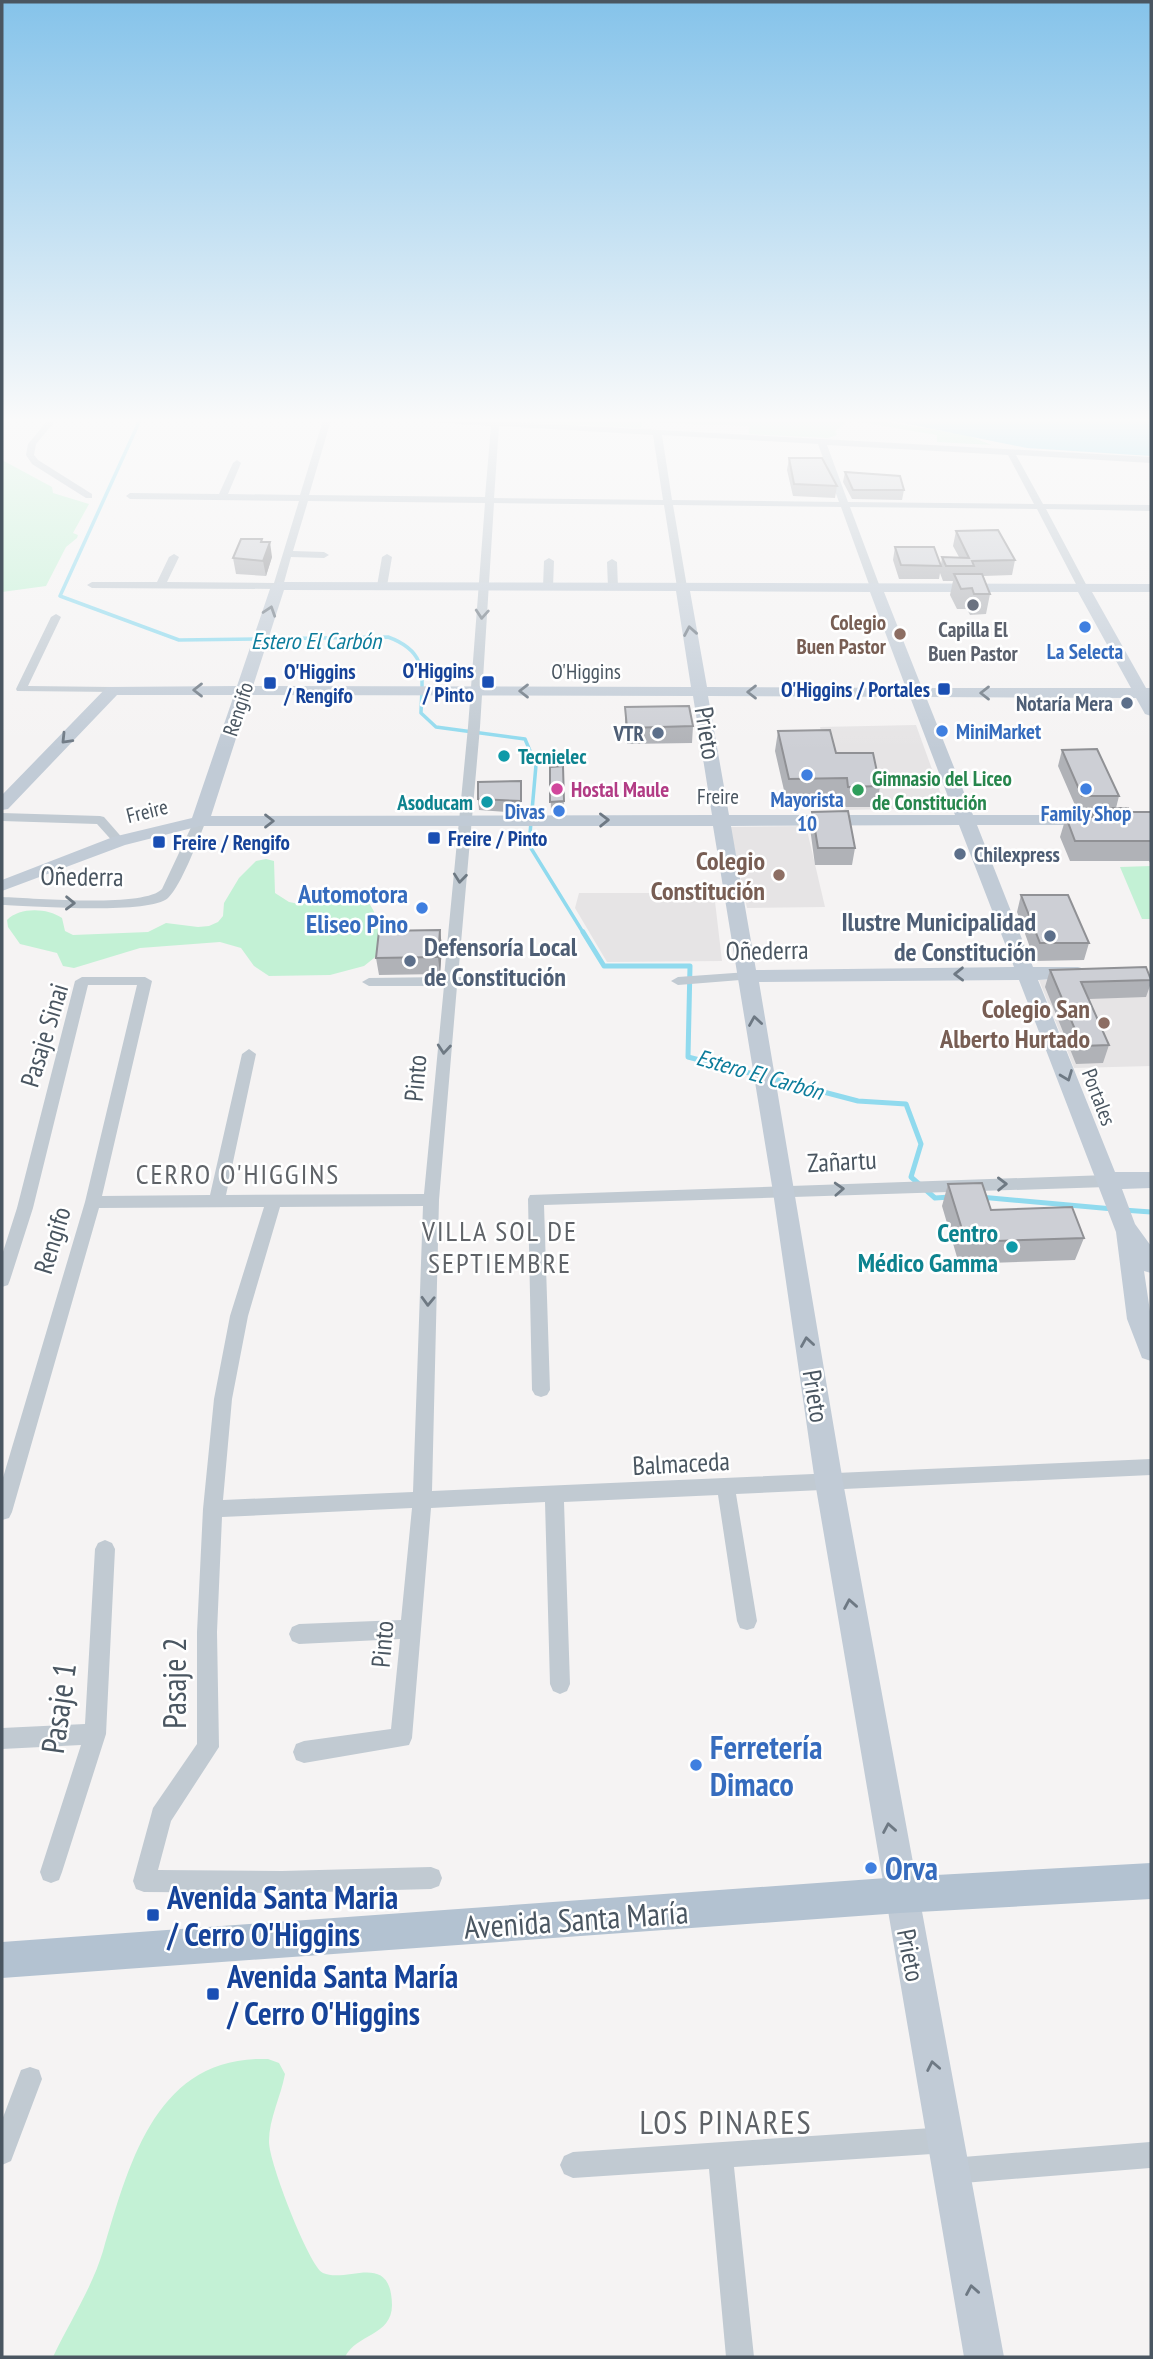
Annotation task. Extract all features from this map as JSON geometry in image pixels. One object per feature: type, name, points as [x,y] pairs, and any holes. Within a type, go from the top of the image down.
[{"type":"main road","name":"O'Higgins","points":[[113,690],[413,691]]},
{"type":"main road","name":"Avenida Santa María","points":[[2,1960],[900,1895],[1151,1881]]},
{"type":"street","name":"Rengifo","points":[[161,898],[201,821],[296,530]]},
{"type":"street","name":"Pinto","points":[[304,1752],[401,1738],[422,1501],[431,1200],[474,732],[487,530]]},
{"type":"street","name":"Prieto","points":[[674,530],[784,1192],[829,1482],[900,1895],[984,2357]]},
{"type":"street","name":"Portales","points":[[854,530],[1125,1227]]},
{"type":"street","points":[[1051,530],[1146,693],[1151,711]]},
{"type":"street","points":[[289,554],[324,555]]},
{"type":"street","points":[[161,585],[174,557]]},
{"type":"street","points":[[382,586],[387,557]]},
{"type":"street","points":[[548,587],[549,561]]},
{"type":"street","points":[[612,562],[613,587]]},
{"type":"street","points":[[92,585],[1151,588]]},
{"type":"street","name":"O'Higgins","points":[[56,617],[21,689],[113,690]]},
{"type":"street","points":[[2,805],[113,690]]},
{"type":"street","name":"O'Higgins","points":[[413,691],[1146,693]]},
{"type":"street","name":"Freire","points":[[2,817],[100,820],[119,841]]},
{"type":"street","name":"Freire","points":[[2,886],[119,841],[201,821],[1151,820]]},
{"type":"street","name":"Oñederra","points":[[2,901],[132,904],[161,898]]},
{"type":"street","name":"Oñederra","points":[[678,981],[748,976],[1101,973]]},
{"type":"street","name":"Pasaje Sinai","points":[[2,1280],[25,1209],[82,981],[145,981]]},
{"type":"street","name":"Rengifo","points":[[2,1512],[93,1202],[145,981]]},
{"type":"street","points":[[369,982],[552,981]]},
{"type":"street","points":[[216,1202],[250,1054]]},
{"type":"street","name":"Zañartu","points":[[541,1390],[536,1199],[933,1185],[1109,1187],[1151,1180]]},
{"type":"street","points":[[93,1202],[431,1200]]},
{"type":"street","name":"Pasaje 2","points":[[274,1201],[239,1315],[223,1399],[213,1509],[207,1632],[208,1747],[161,1816],[144,1881],[282,1882],[431,1878]]},
{"type":"street","points":[[1125,1227],[1151,1264]]},
{"type":"street","points":[[1125,1227],[1144,1289],[1139,1319],[1151,1351]]},
{"type":"street","name":"Balmaceda","points":[[213,1509],[1151,1466]]},
{"type":"street","points":[[726,1487],[747,1622]]},
{"type":"street","points":[[554,1495],[560,1684]]},
{"type":"street","name":"Pasaje 1","points":[[51,1872],[95,1734],[105,1549]]},
{"type":"street","points":[[299,1634],[410,1629]]},
{"type":"street","points":[[2,1738],[95,1734]]},
{"type":"street","points":[[2,2152],[30,2079]]},
{"type":"street","points":[[573,2165],[720,2155],[1150,2155]]},
{"type":"street","points":[[720,2155],[740,2357]]},
{"type":"shaded area","points":[[916,725],[946,808],[843,810],[820,727]]},
{"type":"shaded area","name":"Colegio Constitución","points":[[806,826],[825,907],[747,908],[730,827]]},
{"type":"shaded area","points":[[579,893],[714,893],[722,961],[607,962],[575,908]]},
{"type":"shaded area","name":"Colegio San Alberto Hurtado","points":[[1151,978],[1151,1066],[1074,1068],[1039,980]]},
{"type":"green space","points":[[2,530],[75,530],[73,533],[78,535],[77,538],[66,547],[46,586],[2,592]]},
{"type":"green space","points":[[256,861],[274,861],[275,893],[289,902],[299,904],[364,899],[385,927],[408,931],[364,966],[330,975],[269,976],[254,966],[241,948],[220,942],[140,948],[74,968],[63,966],[57,953],[20,944],[8,927],[7,920],[12,916],[34,910],[49,912],[62,918],[65,931],[73,935],[148,932],[166,923],[209,926],[223,916],[224,903],[239,878]]},
{"type":"green space","points":[[1151,866],[1151,919],[1142,919],[1120,867]]},
{"type":"green space","points":[[268,2059],[279,2063],[285,2074],[271,2124],[270,2152],[299,2233],[323,2273],[344,2275],[366,2272],[384,2278],[390,2288],[392,2305],[386,2323],[350,2349],[345,2357],[53,2357],[93,2278],[124,2184],[153,2121],[173,2095],[198,2075],[230,2063]]},
{"type":"building","points":[[998,530],[1015,560],[972,561],[974,566],[946,566],[942,557],[969,558],[956,531]]},
{"type":"building","points":[[241,539],[262,539],[261,542],[270,542],[263,561],[233,558]]},
{"type":"building","points":[[895,547],[934,547],[941,566],[901,565]]},
{"type":"building","points":[[954,574],[982,574],[990,594],[974,594],[972,588],[961,589]]},
{"type":"building","points":[[689,706],[693,726],[627,728],[625,707]]},
{"type":"building","points":[[830,730],[836,753],[873,753],[880,786],[848,787],[847,778],[789,779],[778,731]]},
{"type":"building","points":[[1097,749],[1119,796],[1082,796],[1062,750]]},
{"type":"building","points":[[563,766],[564,801],[550,802],[550,767]]},
{"type":"building","points":[[521,781],[521,801],[478,799],[478,782]]},
{"type":"building","points":[[1090,808],[1128,808],[1130,812],[1151,812],[1151,841],[1075,841],[1066,817],[1094,817]]},
{"type":"building","points":[[848,811],[855,848],[818,848],[812,812]]},
{"type":"building","points":[[1021,895],[1068,895],[1089,943],[1040,943]]},
{"type":"building","points":[[440,930],[438,957],[376,958],[379,931]]},
{"type":"building","points":[[1146,967],[1151,980],[1081,982],[1109,1045],[1082,1046],[1050,970]]},
{"type":"building","points":[[982,1183],[991,1210],[1072,1207],[1084,1238],[966,1242],[948,1184]]},
{"type":"waterway","name":"Estero El Carbón","points":[[90,530],[60,596],[179,640],[388,637],[411,650],[417,658],[422,676],[421,713],[436,727],[525,739],[536,765],[529,845],[584,934]]},
{"type":"waterway","name":"Estero El Carbón","points":[[583,932],[604,966],[690,966],[688,1057],[761,1076]]},
{"type":"waterway","name":"Estero El Carbón","points":[[770,1078],[858,1101],[906,1104],[921,1144],[911,1177],[935,1198],[950,1197]]},
{"type":"waterway","name":"Estero El Carbón","points":[[980,1197],[1113,1209]]},
{"type":"waterway","name":"Estero El Carbón","points":[[1123,1210],[1151,1212]]},
{"type":"place","name":"Capilla El Buen Pastor","points":[[973,605]]},
{"type":"place","name":"La Selecta","points":[[1085,627]]},
{"type":"place","name":"Colegio Buen Pastor","points":[[900,634]]},
{"type":"place","name":"O'Higgins / Pinto","points":[[488,682]]},
{"type":"place","name":"O'Higgins / Rengifo","points":[[270,683]]},
{"type":"place","name":"O'Higgins / Portales","points":[[944,689]]},
{"type":"place","name":"Notaría Mera","points":[[1127,703]]},
{"type":"place","name":"MiniMarket","points":[[942,731]]},
{"type":"place","name":"VTR","points":[[658,733]]},
{"type":"place","name":"Tecnielec","points":[[504,756]]},
{"type":"place","name":"Mayorista 10","points":[[807,775]]},
{"type":"place","name":"Hostal Maule","points":[[557,789]]},
{"type":"place","name":"Family Shop","points":[[1086,789]]},
{"type":"place","name":"Gimnasio del Liceo de Constitución","points":[[858,790]]},
{"type":"place","name":"Asoducam","points":[[487,802]]},
{"type":"place","name":"Divas","points":[[559,811]]},
{"type":"place","name":"Freire / Pinto","points":[[434,838]]},
{"type":"place","name":"Freire / Rengifo","points":[[159,842]]},
{"type":"place","name":"Chilexpress","points":[[960,854]]},
{"type":"place","name":"Colegio Constitución","points":[[779,875]]},
{"type":"place","name":"Automotora Eliseo Pino","points":[[422,908]]},
{"type":"place","name":"Ilustre Municipalidad de Constitución","points":[[1050,936]]},
{"type":"place","name":"Defensoría Local de Constitución","points":[[410,961]]},
{"type":"place","name":"Colegio San Alberto Hurtado","points":[[1104,1023]]},
{"type":"place","name":"Centro Médico Gamma","points":[[1012,1247]]},
{"type":"place","name":"Ferretería Dimaco","points":[[696,1765]]},
{"type":"place","name":"Orva","points":[[871,1868]]},
{"type":"place","name":"Avenida Santa Maria / Cerro O'Higgins","points":[[153,1915]]},
{"type":"place","name":"Avenida Santa María / Cerro O'Higgins","points":[[213,1994]]},
{"type":"district","name":"CERRO O'HIGGINS","points":[[238,1173]]},
{"type":"district","name":"VILLA SOL DE SEPTIEMBRE","points":[[500,1246]]},
{"type":"district","name":"LOS PINARES","points":[[726,2121]]}]
